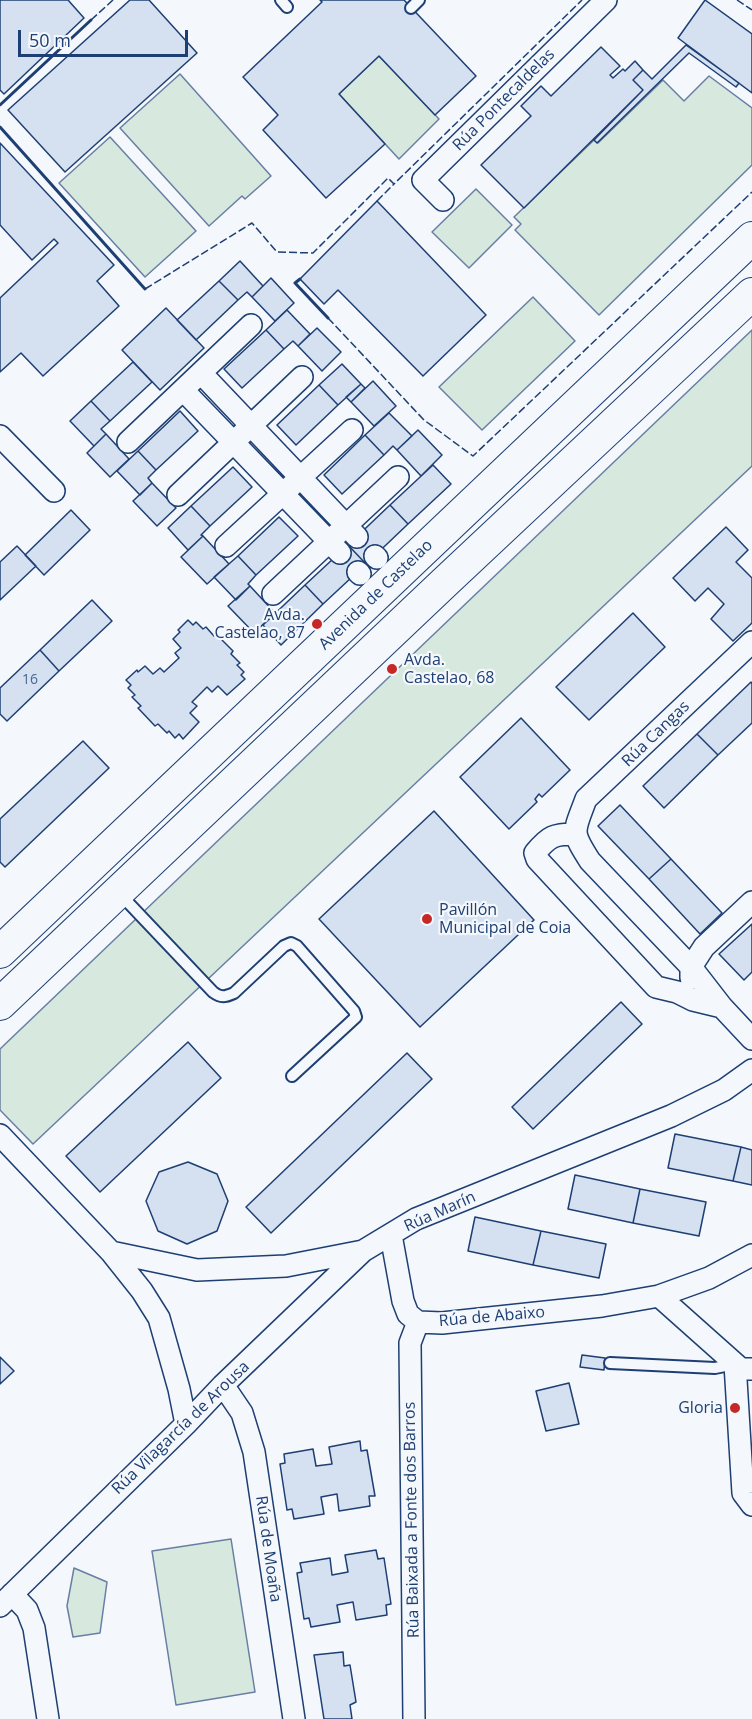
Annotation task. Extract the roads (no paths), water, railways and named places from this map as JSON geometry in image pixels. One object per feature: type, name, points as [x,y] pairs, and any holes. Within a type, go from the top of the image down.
[{"type":"main road","name":"Avenida de Castelao","points":[[0,952],[361,559],[752,238]]},
{"type":"main road","points":[[0,1004],[752,294]]},
{"type":"street","name":"Rúa Pontecaldelas","points":[[443,200],[423,180],[606,0]]},
{"type":"street","points":[[128,442],[251,325]]},
{"type":"street","points":[[201,373],[300,478],[361,559]]},
{"type":"street","points":[[178,495],[302,377]]},
{"type":"street","points":[[183,390],[283,494],[361,559]]},
{"type":"street","points":[[226,546],[352,430]]},
{"type":"street","points":[[0,436],[54,491]]},
{"type":"street","points":[[273,594],[361,559],[398,477]]},
{"type":"street","name":"Rúa Cangas","points":[[575,834],[586,799],[752,642]]},
{"type":"street","points":[[722,1007],[656,987],[537,859],[535,853],[543,843],[558,834],[575,834],[590,861],[691,967],[722,1007],[752,1039]]},
{"type":"street","points":[[677,992],[687,986],[691,977],[691,967],[704,947],[752,902]]},
{"type":"street","name":"Rúa Marín","points":[[111,1252],[197,1270],[286,1266],[363,1251],[423,1216],[671,1116],[724,1090],[752,1070]]},
{"type":"street","points":[[0,1135],[111,1252],[142,1291],[159,1318],[179,1389],[193,1417],[242,1413]]},
{"type":"street","name":"Rúa de Abaixo","points":[[391,1235],[403,1301],[408,1314],[417,1322],[465,1321],[602,1306],[659,1296],[709,1278],[752,1255]]},
{"type":"street","name":"Rúa Vilagarcía de Arousa","points":[[6,1600],[223,1385],[363,1251]]},
{"type":"street","points":[[142,1291],[149,1275],[166,1264]]},
{"type":"street","points":[[659,1296],[744,1366],[747,1499]]},
{"type":"street","name":"Rúa Baixada a Fonte dos Barros","points":[[414,1719],[410,1343],[417,1322]]},
{"type":"street","name":"Rúa de Moaña","points":[[223,1385],[242,1413],[254,1452],[294,1719]]},
{"type":"street","points":[[6,1600],[27,1610],[34,1628],[48,1719]]},
{"type":"lane","points":[[118,892],[219,996],[225,997],[234,993],[291,942],[297,946],[354,1011],[356,1017],[292,1076]]},
{"type":"lane","points":[[610,1363],[716,1368],[744,1366]]},
{"type":"place","name":"Avda. Castelao, 87","points":[[317,624]]},
{"type":"place","name":"Avda. Castelao, 68","points":[[392,669]]},
{"type":"place","name":"Pavillón Municipal de Coia","points":[[427,919]]},
{"type":"place","name":"Gloria","points":[[735,1408]]}]
